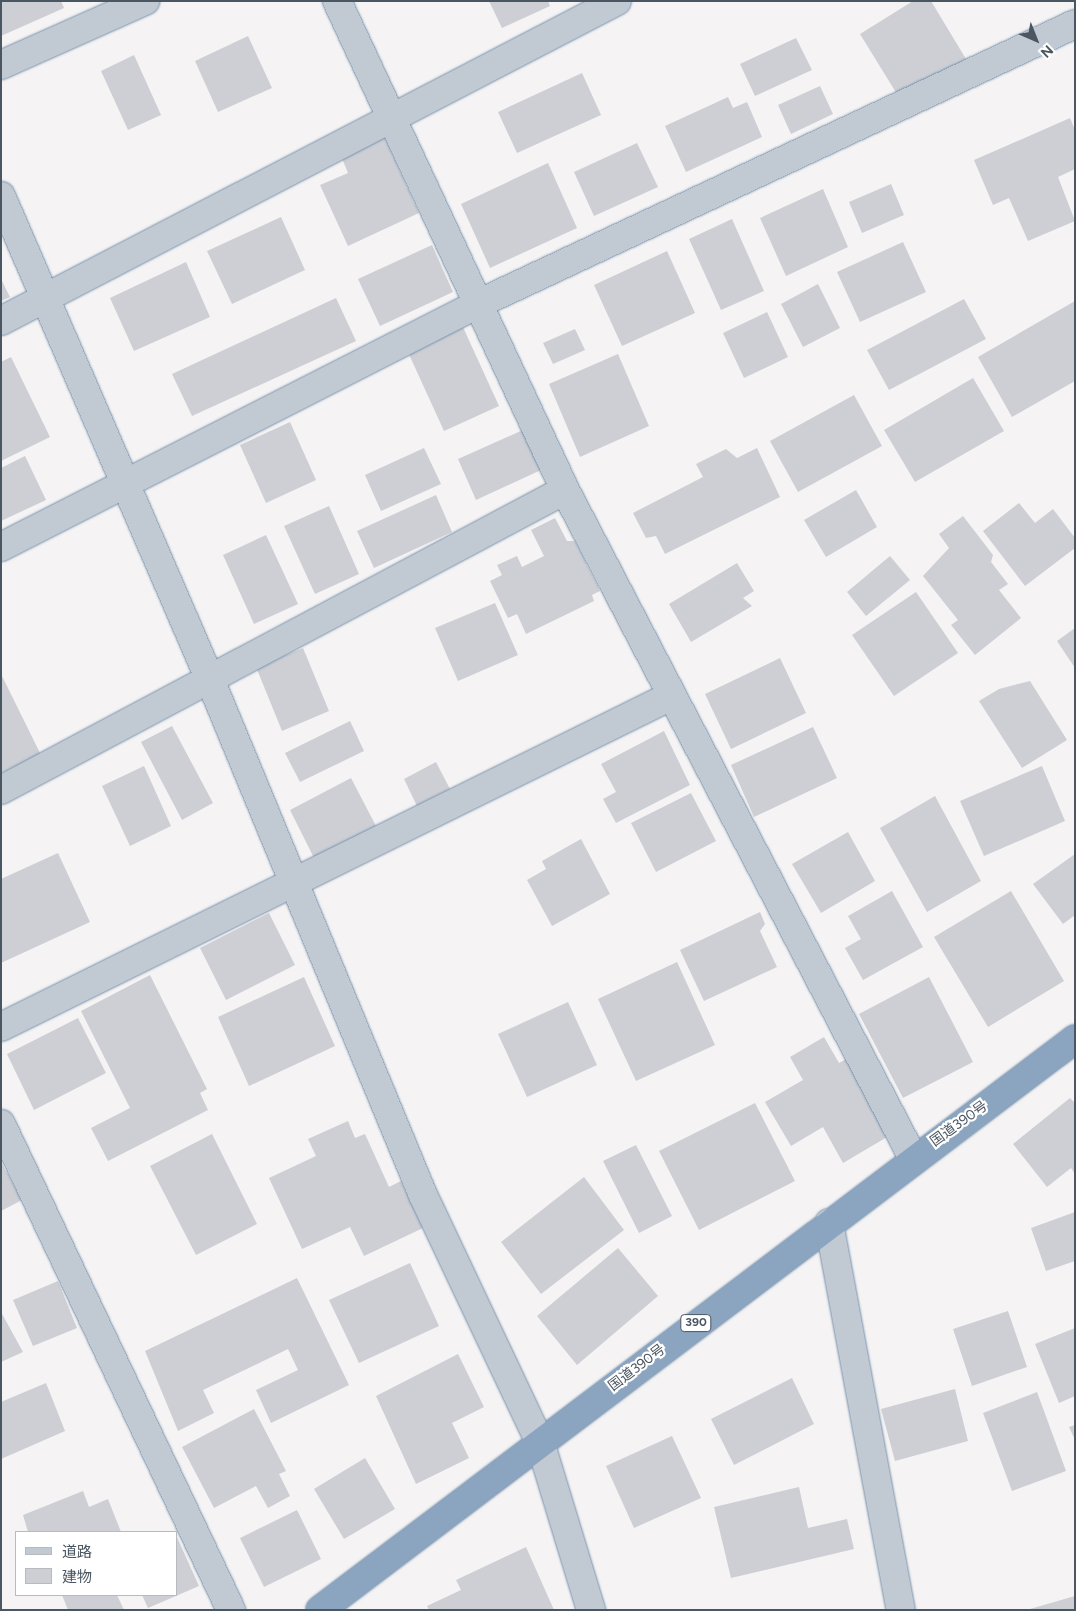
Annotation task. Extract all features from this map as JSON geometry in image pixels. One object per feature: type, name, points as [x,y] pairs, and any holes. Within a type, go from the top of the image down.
[{"type":"highway","name":"国道390号","points":[[320,1610],[913,1158],[1075,1039]]},
{"type":"street","points":[[1,65],[145,1]]},
{"type":"street","points":[[337,1],[565,490],[913,1158]]},
{"type":"street","points":[[1,321],[393,120],[616,1]]},
{"type":"street","points":[[1,547],[478,304],[1075,24]]},
{"type":"street","points":[[1,196],[46,298],[123,485],[211,682],[423,1195],[540,1442],[591,1610]]},
{"type":"street","points":[[1,790],[211,682],[565,490]]},
{"type":"street","points":[[1,1028],[672,696]]},
{"type":"street","points":[[1,1124],[231,1610]]},
{"type":"street","points":[[829,1223],[901,1610]]},
{"type":"building","points":[[1,1],[61,1],[64,8],[1,36]]},
{"type":"building","points":[[489,1],[548,1],[550,6],[502,28]]},
{"type":"building","points":[[913,1],[931,1],[966,59],[900,99],[860,34]]},
{"type":"building","points":[[248,36],[272,88],[218,112],[195,61]]},
{"type":"building","points":[[796,38],[812,70],[755,96],[740,64]]},
{"type":"building","points":[[134,55],[161,115],[128,130],[101,71]]},
{"type":"building","points":[[582,73],[601,115],[517,153],[498,112]]},
{"type":"building","points":[[820,86],[833,114],[791,134],[778,105]]},
{"type":"building","points":[[728,97],[733,108],[747,102],[762,137],[686,172],[665,126]]},
{"type":"building","points":[[1070,118],[1075,130],[1075,169],[1058,177],[1075,221],[1028,241],[1009,198],[993,205],[974,160]]},
{"type":"building","points":[[384,136],[419,213],[348,246],[320,185],[348,173],[341,156]]},
{"type":"building","points":[[637,143],[658,187],[594,216],[574,172]]},
{"type":"building","points":[[548,163],[577,228],[490,268],[461,204]]},
{"type":"building","points":[[891,184],[904,215],[862,233],[849,202]]},
{"type":"building","points":[[823,189],[848,247],[786,276],[760,218]]},
{"type":"building","points":[[281,217],[305,270],[232,304],[207,251]]},
{"type":"building","points":[[732,219],[764,291],[721,310],[689,239]]},
{"type":"building","points":[[903,242],[926,292],[860,322],[837,272]]},
{"type":"building","points":[[432,245],[453,292],[380,326],[358,279]]},
{"type":"building","points":[[667,251],[695,313],[622,346],[594,285]]},
{"type":"building","points":[[186,262],[210,317],[134,351],[110,298]]},
{"type":"building","points":[[1,279],[10,297],[1,301]]},
{"type":"building","points":[[818,284],[840,328],[803,347],[781,304]]},
{"type":"building","points":[[336,298],[356,341],[192,416],[172,374]]},
{"type":"building","points":[[964,299],[986,339],[889,390],[867,350]]},
{"type":"building","points":[[1075,301],[1075,381],[1012,417],[978,357]]},
{"type":"building","points":[[767,312],[788,357],[744,378],[723,333]]},
{"type":"building","points":[[462,325],[499,406],[444,431],[407,350]]},
{"type":"building","points":[[575,329],[585,350],[553,364],[543,343]]},
{"type":"building","points":[[618,354],[649,426],[580,457],[549,384]]},
{"type":"building","points":[[11,357],[50,437],[1,461],[1,362]]},
{"type":"building","points":[[973,378],[1004,431],[915,482],[884,430]]},
{"type":"building","points":[[854,395],[882,446],[798,492],[770,441]]},
{"type":"building","points":[[290,422],[316,480],[266,503],[240,445]]},
{"type":"building","points":[[523,430],[541,470],[476,500],[458,459]]},
{"type":"building","points":[[424,448],[441,484],[381,511],[365,475]]},
{"type":"building","points":[[757,448],[780,497],[665,554],[656,536],[646,538],[633,513],[703,477],[696,464],[726,449],[737,458]]},
{"type":"building","points":[[25,456],[46,500],[1,521],[1,468]]},
{"type":"building","points":[[856,490],[877,527],[826,557],[804,520]]},
{"type":"building","points":[[436,495],[452,532],[374,568],[357,531]]},
{"type":"building","points":[[1019,503],[1035,523],[1053,509],[1075,538],[1075,548],[1025,586],[983,531]]},
{"type":"building","points":[[329,506],[359,574],[315,594],[284,526]]},
{"type":"building","points":[[963,516],[993,555],[991,562],[1008,584],[999,590],[1021,618],[975,655],[951,625],[958,620],[923,576],[949,548],[939,534]]},
{"type":"building","points":[[555,518],[567,541],[575,541],[600,591],[592,595],[594,601],[526,634],[517,614],[508,618],[490,581],[502,575],[497,565],[517,556],[522,567],[544,556],[531,530]]},
{"type":"building","points":[[266,535],[298,604],[254,624],[223,555]]},
{"type":"building","points":[[890,556],[910,580],[866,616],[847,592]]},
{"type":"building","points":[[737,563],[754,591],[743,598],[752,606],[691,642],[669,604]]},
{"type":"building","points":[[916,592],[958,653],[894,696],[852,635]]},
{"type":"building","points":[[495,603],[518,655],[458,681],[435,628]]},
{"type":"building","points":[[1075,628],[1075,668],[1057,641]]},
{"type":"building","points":[[303,648],[329,711],[282,731],[256,667]]},
{"type":"building","points":[[780,658],[806,713],[731,749],[705,694]]},
{"type":"building","points":[[1,674],[41,755],[1,773]]},
{"type":"building","points":[[1030,681],[1067,740],[1022,768],[979,701],[999,689]]},
{"type":"building","points":[[350,721],[364,751],[300,782],[285,753]]},
{"type":"building","points":[[172,726],[213,803],[182,820],[141,742]]},
{"type":"building","points":[[813,727],[837,778],[754,817],[731,765]]},
{"type":"building","points":[[664,731],[690,785],[616,823],[603,799],[616,792],[601,764]]},
{"type":"building","points":[[436,762],[450,789],[417,806],[404,779]]},
{"type":"building","points":[[144,766],[171,826],[130,846],[102,786]]},
{"type":"building","points":[[1042,766],[1065,821],[984,856],[960,801]]},
{"type":"building","points":[[351,778],[376,826],[314,858],[290,810]]},
{"type":"building","points":[[691,793],[716,841],[656,872],[631,823]]},
{"type":"building","points":[[935,796],[981,881],[927,912],[880,828]]},
{"type":"building","points":[[848,832],[875,881],[821,913],[792,864]]},
{"type":"building","points":[[581,839],[610,894],[552,926],[527,880],[546,869],[542,861]]},
{"type":"building","points":[[58,853],[90,922],[1,963],[1,879]]},
{"type":"building","points":[[1075,854],[1075,915],[1063,924],[1033,884]]},
{"type":"building","points":[[892,891],[923,947],[863,980],[845,948],[861,939],[848,916]]},
{"type":"building","points":[[1011,891],[1064,981],[988,1027],[934,937]]},
{"type":"building","points":[[760,912],[765,924],[760,931],[777,967],[704,1001],[680,950]]},
{"type":"building","points":[[269,913],[295,965],[226,1000],[200,948]]},
{"type":"building","points":[[677,962],[715,1045],[636,1081],[598,999]]},
{"type":"building","points":[[150,975],[207,1089],[200,1093],[208,1110],[108,1161],[91,1128],[130,1108],[81,1011]]},
{"type":"building","points":[[304,977],[335,1046],[249,1086],[218,1017]]},
{"type":"building","points":[[929,977],[973,1062],[903,1098],[859,1014]]},
{"type":"building","points":[[568,1002],[597,1065],[527,1097],[498,1034]]},
{"type":"building","points":[[78,1018],[106,1073],[34,1110],[7,1054]]},
{"type":"building","points":[[824,1037],[839,1063],[850,1057],[894,1133],[843,1163],[823,1127],[791,1146],[765,1102],[803,1080],[790,1057]]},
{"type":"building","points":[[1070,1098],[1075,1103],[1075,1174],[1071,1168],[1047,1187],[1013,1144]]},
{"type":"building","points":[[755,1103],[795,1181],[699,1230],[659,1151]]},
{"type":"building","points":[[348,1121],[355,1138],[365,1134],[389,1187],[401,1181],[423,1228],[364,1256],[350,1227],[302,1249],[269,1178],[316,1156],[308,1139]]},
{"type":"building","points":[[212,1134],[257,1224],[196,1255],[150,1166]]},
{"type":"building","points":[[636,1145],[672,1216],[639,1233],[603,1161]]},
{"type":"building","points":[[1,1162],[22,1200],[1,1211]]},
{"type":"building","points":[[584,1177],[624,1230],[541,1294],[501,1242]]},
{"type":"building","points":[[1075,1212],[1075,1261],[1046,1271],[1031,1228]]},
{"type":"building","points":[[618,1248],[658,1296],[577,1365],[537,1316]]},
{"type":"building","points":[[410,1263],[439,1326],[359,1363],[329,1300]]},
{"type":"building","points":[[297,1278],[349,1385],[271,1423],[256,1390],[298,1370],[288,1349],[203,1390],[214,1413],[178,1431],[145,1351]]},
{"type":"building","points":[[58,1281],[77,1328],[33,1346],[13,1300]]},
{"type":"building","points":[[1008,1311],[1027,1367],[972,1386],[953,1329]]},
{"type":"building","points":[[1,1312],[23,1352],[1,1362]]},
{"type":"building","points":[[1075,1328],[1075,1396],[1059,1403],[1035,1344]]},
{"type":"building","points":[[458,1354],[484,1407],[452,1423],[469,1458],[416,1484],[376,1396]]},
{"type":"building","points":[[792,1378],[814,1424],[734,1465],[711,1419]]},
{"type":"building","points":[[46,1383],[65,1431],[1,1459],[1,1402]]},
{"type":"building","points":[[955,1389],[968,1441],[895,1461],[881,1409]]},
{"type":"building","points":[[1037,1392],[1066,1471],[1012,1491],[983,1413]]},
{"type":"building","points":[[254,1409],[286,1471],[279,1474],[290,1496],[268,1508],[256,1486],[214,1508],[182,1447]]},
{"type":"building","points":[[1075,1425],[1075,1440],[1069,1427]]},
{"type":"building","points":[[672,1436],[701,1498],[634,1528],[606,1466]]},
{"type":"building","points":[[365,1458],[395,1509],[344,1539],[314,1489]]},
{"type":"building","points":[[799,1487],[808,1528],[847,1519],[854,1549],[731,1578],[714,1507]]},
{"type":"building","points":[[83,1491],[89,1507],[108,1499],[121,1531],[28,1531],[23,1515]]},
{"type":"building","points":[[297,1510],[321,1559],[264,1587],[240,1538]]},
{"type":"building","points":[[178,1539],[199,1586],[178,1595]]},
{"type":"building","points":[[526,1547],[554,1610],[429,1610],[427,1606],[461,1590],[456,1580]]},
{"type":"building","points":[[62,1596],[117,1596],[124,1610],[68,1610]]},
{"type":"building","points":[[142,1596],[176,1596],[148,1608]]},
{"type":"building","points":[[1075,1596],[1075,1610],[1030,1610],[1030,1609]]}]
